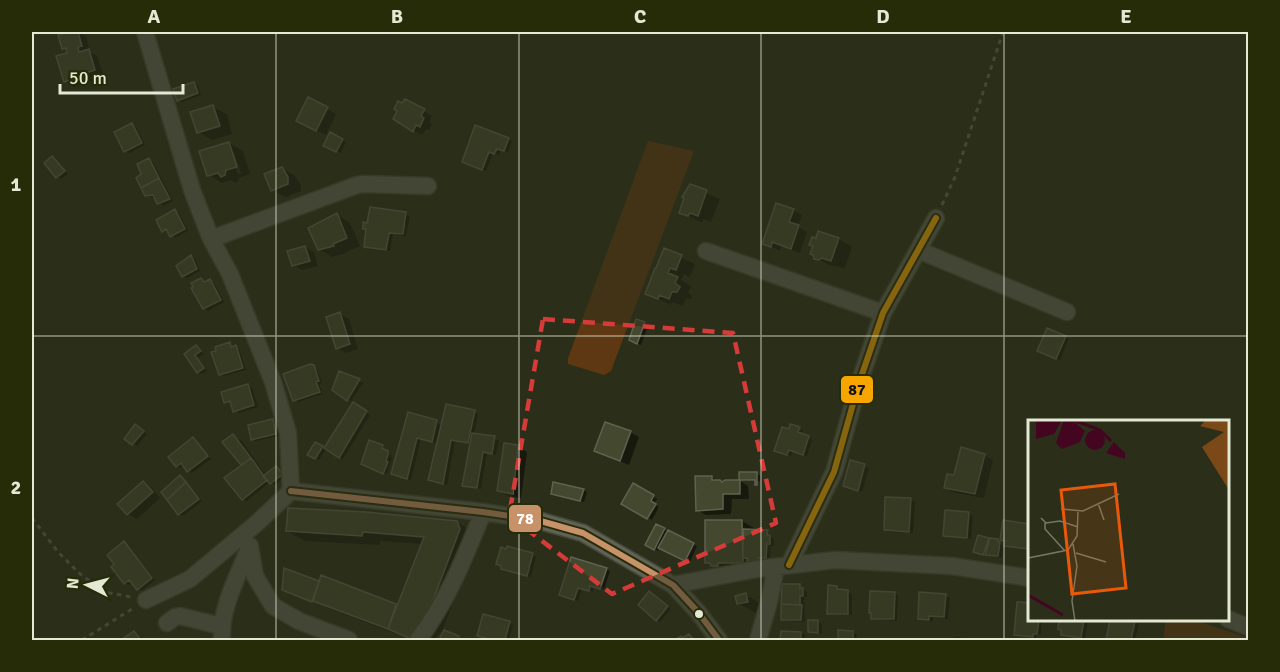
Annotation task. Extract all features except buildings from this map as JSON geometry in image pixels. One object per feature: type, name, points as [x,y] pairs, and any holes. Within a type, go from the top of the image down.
[{"type":"street","points":[[145,32],[192,190],[211,238],[230,274],[273,382],[288,433],[291,491]]},
{"type":"street","points":[[211,238],[363,184],[428,186]]},
{"type":"street","points":[[758,640],[782,566],[834,472],[858,386],[883,313],[936,218]]},
{"type":"street","points":[[918,250],[1067,312]]},
{"type":"street","points":[[706,251],[883,313]]},
{"type":"street","points":[[146,600],[190,579],[291,491],[483,512],[537,520],[583,533],[673,585],[698,612],[719,640]]},
{"type":"street","points":[[418,640],[432,622],[458,573],[483,512]]},
{"type":"street","points":[[167,623],[180,616],[221,633],[226,605],[257,523]]},
{"type":"street","points":[[250,546],[255,576],[273,606],[299,621],[349,640]]},
{"type":"street","points":[[673,585],[782,566],[835,560],[952,566],[1028,578]]},
{"type":"street","points":[[1229,620],[1248,627]]},
{"type":"path","points":[[936,218],[955,177],[1003,32]]},
{"type":"path","points":[[32,518],[58,552],[104,592],[146,600]]},
{"type":"path","points":[[82,640],[146,600]]},
{"type":"highlighted area","points":[[543,319],[733,333],[776,523],[612,594],[509,516]]},
{"type":"shaded area","points":[[648,141],[694,151],[611,371],[604,375],[568,364],[568,358]]},
{"type":"shaded area","points":[[1166,621],[1197,621],[1248,638],[1248,640],[1163,640]]},
{"type":"transit line","name":"87","points":[[789,565],[834,472],[858,386],[883,313],[936,218]]},
{"type":"transit line","name":"78","points":[[291,491],[483,512],[537,520],[583,533],[673,585],[698,612],[719,640]]}]
